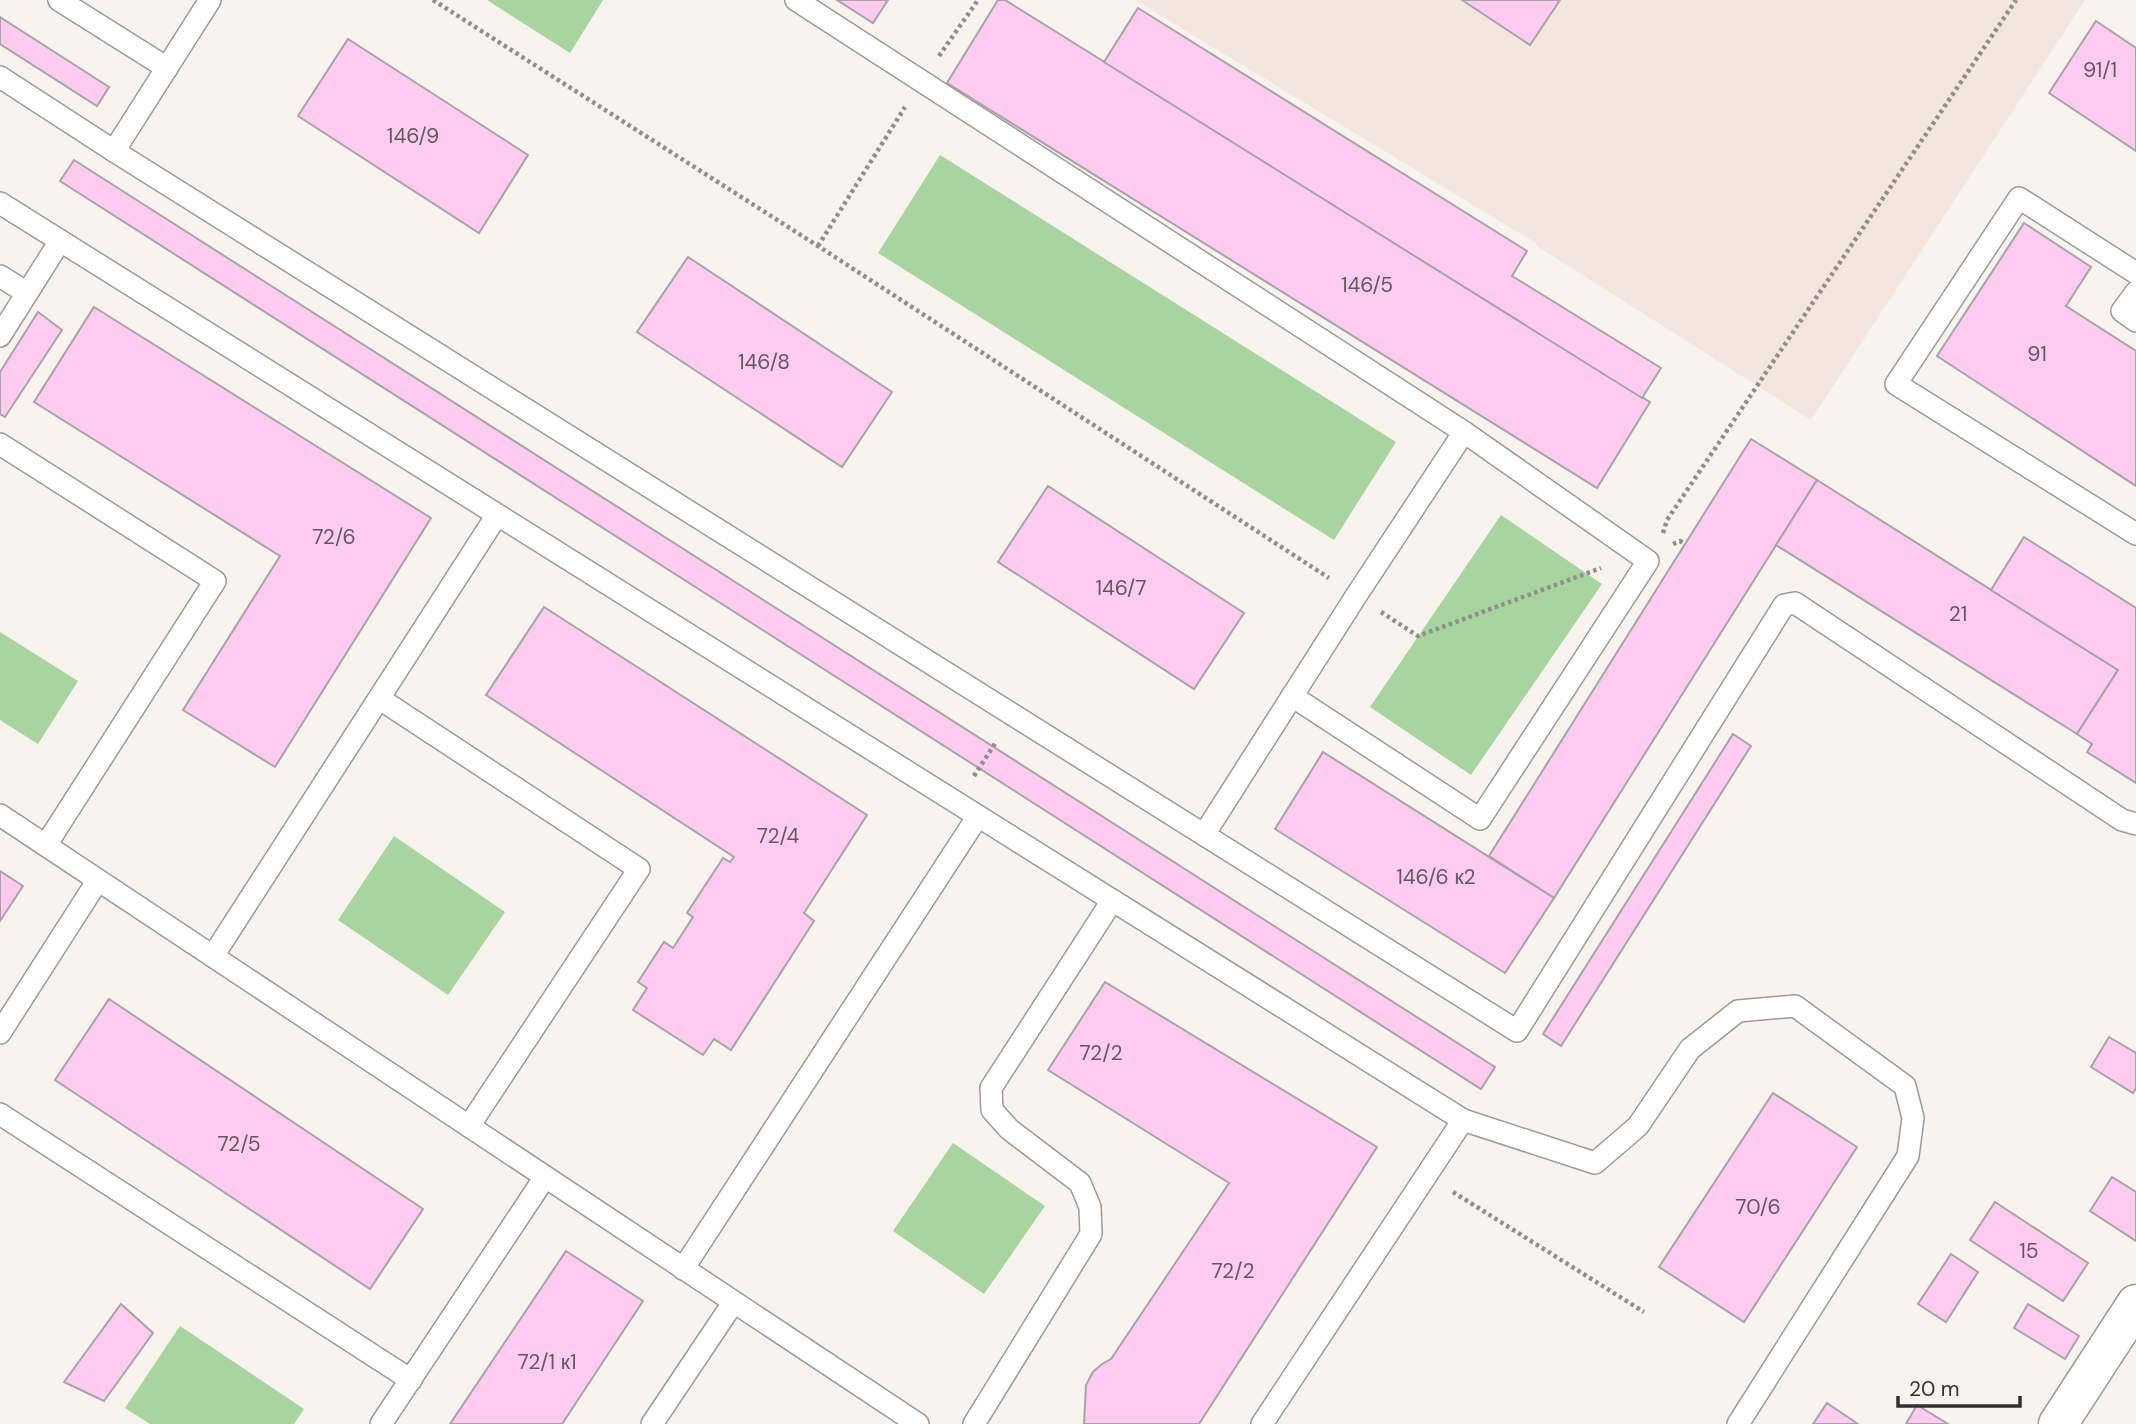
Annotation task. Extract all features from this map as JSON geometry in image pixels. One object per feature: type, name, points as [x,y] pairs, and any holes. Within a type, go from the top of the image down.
[{"type":"street","points":[[2058,1424],[2136,1304]]},
{"type":"lane","points":[[59,0],[167,68]]},
{"type":"lane","points":[[114,150],[210,0]]},
{"type":"lane","points":[[796,0],[1648,552],[1648,561],[1480,819],[1292,696]]},
{"type":"lane","points":[[0,77],[1517,1031],[1784,605],[1795,603],[2122,820],[2136,824]]},
{"type":"lane","points":[[2136,274],[2019,198],[1896,384],[2136,534]]},
{"type":"lane","points":[[0,203],[1463,1120],[1595,1163],[1638,1126],[1690,1049],[1738,1011],[1795,1006],[1905,1086],[1913,1118],[1908,1156],[1738,1424]]},
{"type":"lane","points":[[0,336],[60,241]]},
{"type":"lane","points":[[0,275],[27,293]]},
{"type":"lane","points":[[2136,292],[2122,312],[2136,321]]},
{"type":"lane","points":[[1205,833],[1356,596],[1465,432]]},
{"type":"lane","points":[[0,444],[215,581],[46,845]]},
{"type":"lane","points":[[213,956],[497,515]]},
{"type":"lane","points":[[380,699],[639,869],[469,1126]]},
{"type":"lane","points":[[0,815],[918,1424]]},
{"type":"lane","points":[[683,1269],[978,816]]},
{"type":"lane","points":[[0,1033],[98,880]]},
{"type":"lane","points":[[974,1424],[1091,1234],[1090,1206],[1080,1183],[1009,1129],[992,1110],[991,1088],[1112,901]]},
{"type":"lane","points":[[0,1114],[411,1380]]},
{"type":"lane","points":[[1262,1424],[1463,1120]]},
{"type":"lane","points":[[381,1424],[545,1177]]},
{"type":"lane","points":[[652,1424],[733,1303]]},
{"type":"path","points":[[433,0],[818,246],[1418,636],[1648,552],[1680,541],[1685,544]]},
{"type":"path","points":[[818,246],[922,80],[978,0]]},
{"type":"path","points":[[1648,552],[2016,0]]},
{"type":"path","points":[[956,803],[1015,714]]},
{"type":"path","points":[[1425,1175],[1644,1312]]},
{"type":"shaded area","points":[[1135,0],[2085,0],[1811,420],[1536,243]]},
{"type":"green space","points":[[487,0],[603,0],[570,53]]},
{"type":"green space","points":[[940,155],[1396,442],[1334,540],[878,253]]},
{"type":"green space","points":[[1501,515],[1602,584],[1471,775],[1370,707]]},
{"type":"green space","points":[[0,632],[78,681],[38,744],[0,720]]},
{"type":"green space","points":[[394,836],[505,912],[448,995],[338,920]]},
{"type":"green space","points":[[953,1143],[1045,1206],[984,1294],[893,1231]]},
{"type":"green space","points":[[180,1326],[304,1409],[294,1424],[150,1424],[125,1408]]},
{"type":"building","points":[[837,0],[888,0],[873,23]]},
{"type":"building","points":[[998,0],[1005,0],[1650,402],[1597,488],[947,83]]},
{"type":"building","points":[[1462,0],[1560,0],[1530,45]]},
{"type":"building","points":[[1138,8],[1527,251],[1512,276],[1661,368],[1642,398],[1104,62]]},
{"type":"building","points":[[0,17],[109,87],[97,106],[0,44]]},
{"type":"building","points":[[2096,21],[2136,48],[2136,151],[2049,93]]},
{"type":"building","points":[[348,39],[528,155],[479,233],[298,116]]},
{"type":"building","points":[[74,160],[1495,1067],[1481,1089],[60,181]]},
{"type":"building","points":[[2024,223],[2091,267],[2066,306],[2136,351],[2136,486],[1937,356]]},
{"type":"building","points":[[688,257],[892,392],[842,467],[637,332]]},
{"type":"building","points":[[94,307],[431,518],[275,767],[183,710],[280,556],[34,402]]},
{"type":"building","points":[[38,312],[62,330],[5,417],[0,414],[0,372]]},
{"type":"building","points":[[1751,439],[1817,480],[1554,898],[1489,856]]},
{"type":"building","points":[[1817,480],[2118,670],[2077,734],[1776,545]]},
{"type":"building","points":[[1048,486],[1244,613],[1194,689],[998,562]]},
{"type":"building","points":[[2024,537],[2136,608],[2136,783],[2087,752],[2092,744],[2077,734],[2118,670],[1991,590]]},
{"type":"building","points":[[544,607],[867,815],[804,913],[814,921],[731,1050],[714,1039],[703,1055],[633,1010],[647,988],[638,982],[664,942],[673,948],[693,917],[687,913],[723,858],[730,862],[734,857],[486,695]]},
{"type":"building","points":[[1733,734],[1751,746],[1561,1046],[1543,1034]]},
{"type":"building","points":[[1323,752],[1554,898],[1505,973],[1275,829]]},
{"type":"building","points":[[0,871],[23,886],[0,921]]},
{"type":"building","points":[[1105,982],[1377,1147],[1199,1424],[1084,1424],[1086,1385],[1093,1372],[1111,1359],[1229,1183],[1048,1070]]},
{"type":"building","points":[[109,999],[423,1209],[370,1289],[55,1080]]},
{"type":"building","points":[[2109,1037],[2136,1053],[2136,1088],[2133,1093],[2091,1067]]},
{"type":"building","points":[[1773,1093],[1857,1147],[1744,1322],[1659,1267]]},
{"type":"building","points":[[2112,1177],[2136,1192],[2136,1241],[2090,1211]]},
{"type":"building","points":[[1995,1202],[2088,1263],[2063,1301],[1970,1240]]},
{"type":"building","points":[[566,1251],[643,1301],[562,1424],[450,1424]]},
{"type":"building","points":[[1951,1254],[1978,1272],[1946,1322],[1918,1304]]},
{"type":"building","points":[[121,1304],[153,1333],[104,1401],[64,1382]]},
{"type":"building","points":[[2028,1304],[2079,1336],[2065,1359],[2014,1328]]},
{"type":"building","points":[[1827,1403],[1858,1424],[1813,1424]]},
{"type":"building","points":[[1917,1405],[1948,1424],[1906,1424]]}]
